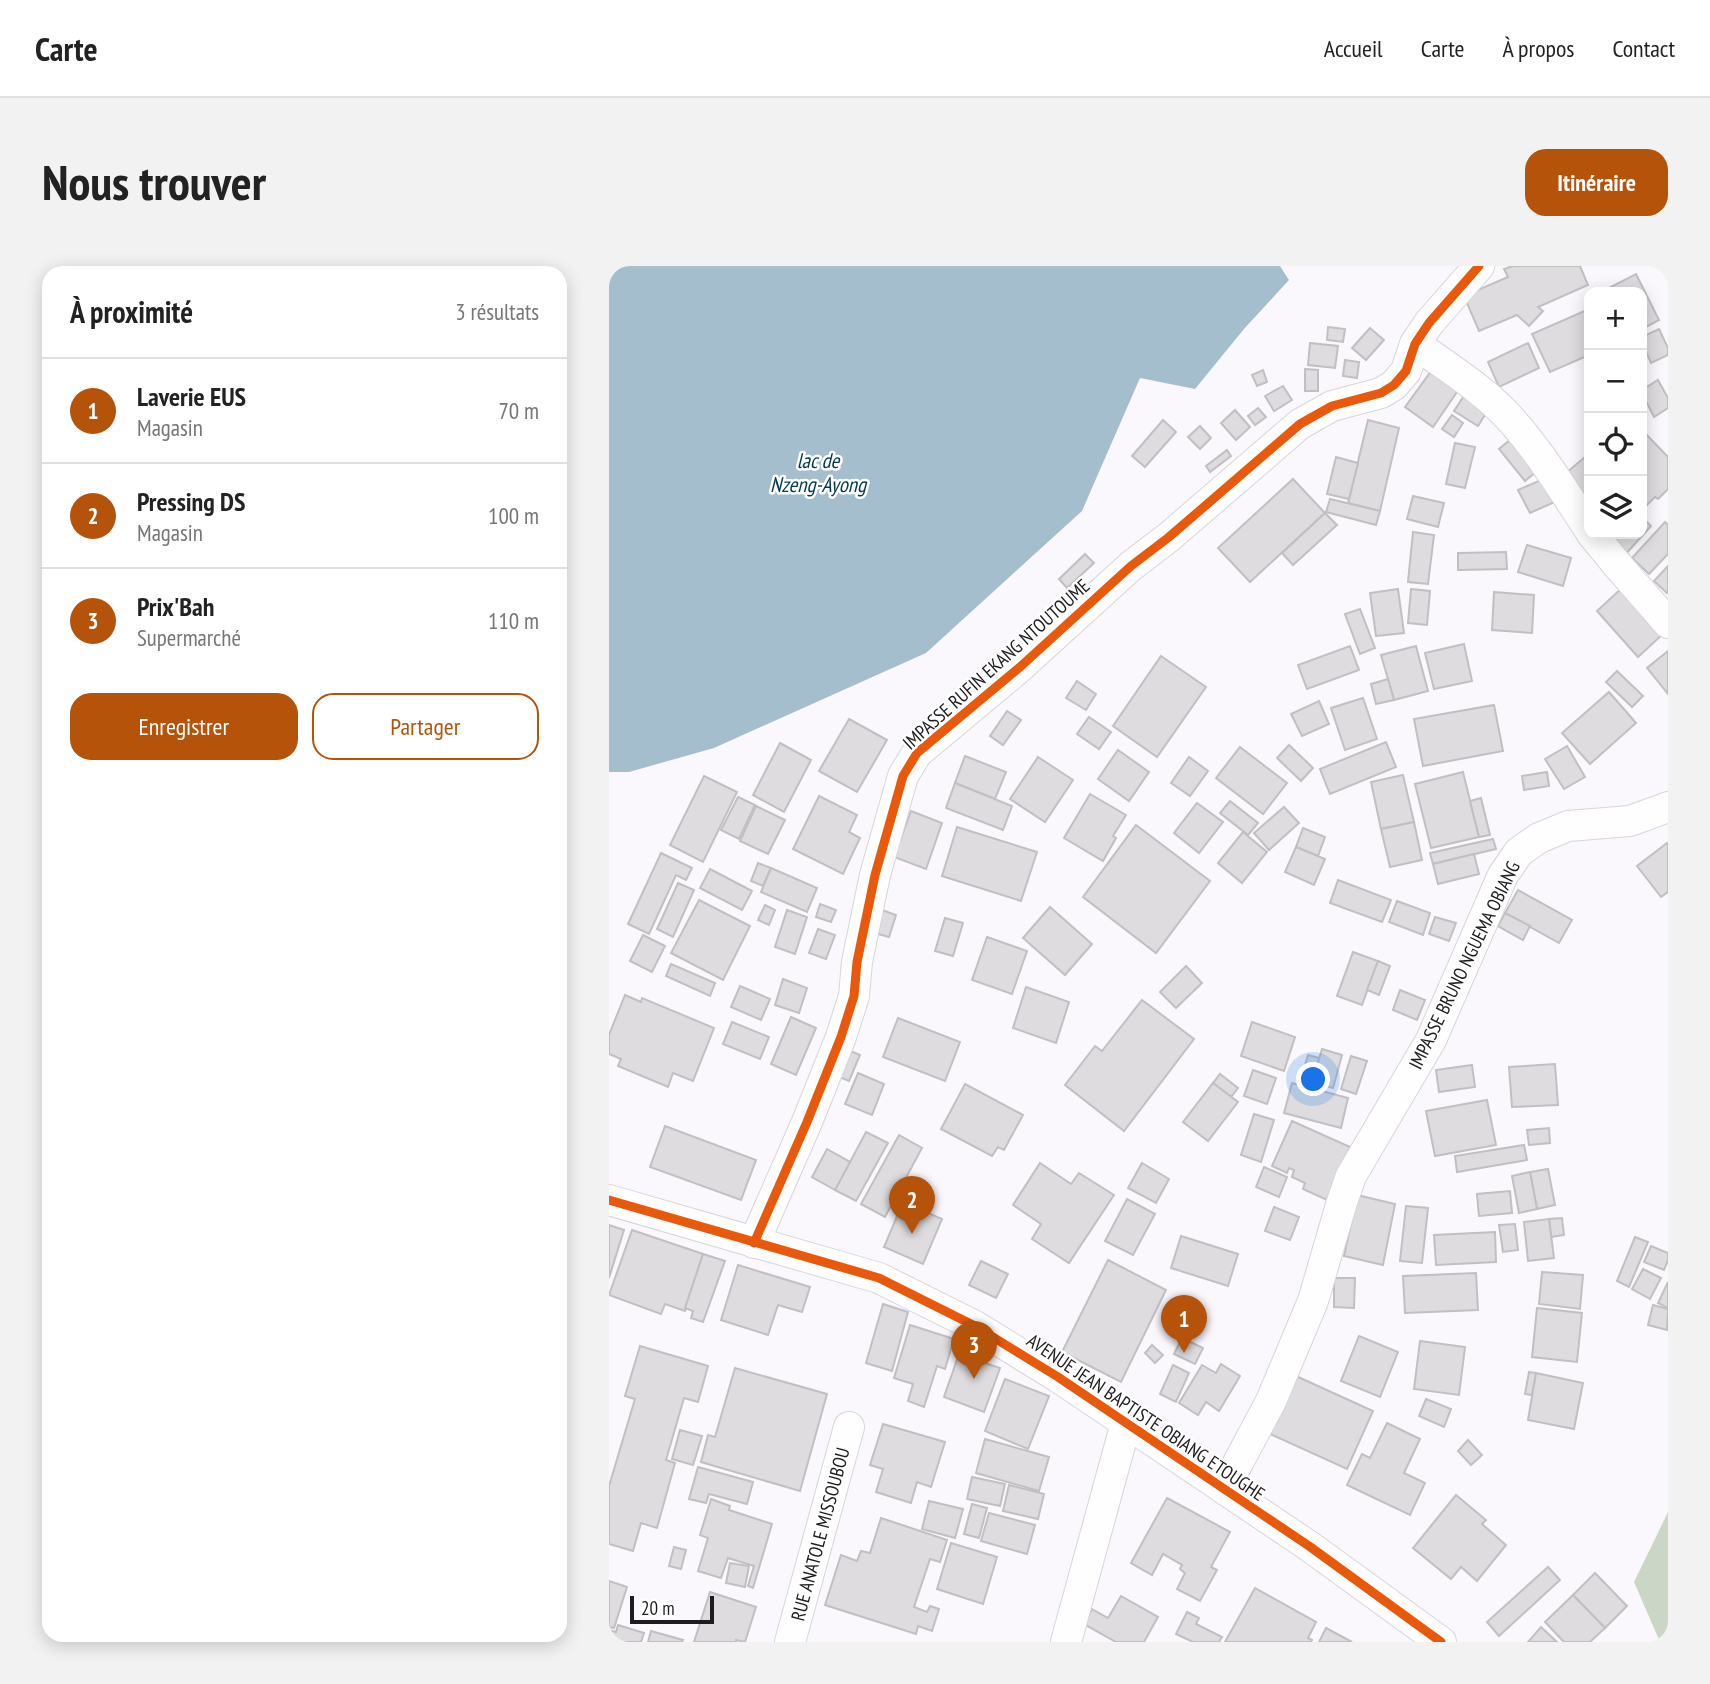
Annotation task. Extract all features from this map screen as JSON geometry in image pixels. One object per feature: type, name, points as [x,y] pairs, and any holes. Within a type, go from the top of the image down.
[{"type":"street","name":"IMPASSE RUFIN EKANG NTOUTOUME","points":[[754,1243],[841,1037],[854,996],[857,962],[875,875],[903,776],[917,753],[1020,667],[1131,566],[1169,537],[1300,424],[1332,406],[1381,393],[1394,384],[1406,371],[1415,344],[1429,323],[1479,266]]},
{"type":"street","points":[[1415,344],[1469,381],[1512,420],[1544,461],[1584,521]]},
{"type":"street","points":[[1596,539],[1668,623]]},
{"type":"street","name":"IMPASSE BRUNO NGUEMA OBIANG","points":[[1224,1489],[1271,1401],[1313,1301],[1351,1176],[1431,1040],[1503,875],[1519,852],[1539,838],[1568,826],[1630,821],[1668,807]]},
{"type":"street","name":"AVENUE JEAN BAPTISTE OBIANG ETOUGHE","points":[[609,1200],[879,1278],[975,1326],[1058,1377],[1224,1489],[1441,1642]]},
{"type":"street","points":[[1066,1642],[1126,1423]]},
{"type":"street","name":"RUE ANATOLE MISSOUBOU","points":[[790,1642],[849,1427]]},
{"type":"green space","points":[[1668,1512],[1668,1642],[1660,1642],[1634,1582]]},
{"type":"water","name":"lac de Nzeng-Ayong","points":[[609,266],[1280,266],[1289,280],[1195,389],[1140,378],[1082,511],[926,653],[714,748],[629,772],[609,772]]},
{"type":"building","points":[[1513,266],[1580,266],[1588,285],[1538,307],[1543,311],[1529,326],[1517,315],[1479,331],[1464,296],[1508,277],[1504,269]]},
{"type":"building","points":[[1636,274],[1642,287],[1611,287]]},
{"type":"building","points":[[1647,296],[1659,320],[1647,326]]},
{"type":"building","points":[[1584,311],[1584,357],[1550,372],[1532,334]]},
{"type":"building","points":[[1328,327],[1345,329],[1343,342],[1327,340]]},
{"type":"building","points":[[1370,328],[1384,340],[1366,360],[1352,348]]},
{"type":"building","points":[[1659,329],[1668,348],[1668,355],[1651,363],[1647,354],[1647,335]]},
{"type":"building","points":[[1310,343],[1338,346],[1335,368],[1308,365]]},
{"type":"building","points":[[1528,343],[1539,368],[1499,387],[1488,362]]},
{"type":"building","points":[[1345,360],[1359,362],[1357,378],[1343,376]]},
{"type":"building","points":[[1305,369],[1318,370],[1318,391],[1305,391]]},
{"type":"building","points":[[1263,370],[1267,382],[1257,386],[1252,375]]},
{"type":"building","points":[[1432,370],[1459,389],[1433,427],[1405,407]]},
{"type":"building","points":[[1658,380],[1668,398],[1668,408],[1654,417],[1647,403],[1647,387]]},
{"type":"building","points":[[1283,386],[1292,400],[1274,411],[1265,396]]},
{"type":"building","points":[[1467,391],[1491,405],[1478,426],[1454,411]]},
{"type":"building","points":[[1258,408],[1266,417],[1255,425],[1248,416]]},
{"type":"building","points":[[1235,410],[1250,427],[1236,440],[1221,423]]},
{"type":"building","points":[[1452,415],[1463,423],[1454,437],[1442,429]]},
{"type":"building","points":[[1163,420],[1176,432],[1145,467],[1132,456]]},
{"type":"building","points":[[1368,420],[1399,428],[1380,511],[1348,503]]},
{"type":"building","points":[[1200,426],[1211,438],[1200,449],[1188,437]]},
{"type":"building","points":[[1516,435],[1543,466],[1525,481],[1499,449]]},
{"type":"building","points":[[1647,435],[1668,457],[1668,489],[1658,499],[1655,497],[1647,505]]},
{"type":"building","points":[[1455,443],[1475,447],[1465,488],[1446,484]]},
{"type":"building","points":[[1227,450],[1231,456],[1210,472],[1206,466]]},
{"type":"building","points":[[1336,457],[1358,463],[1349,499],[1327,494]]},
{"type":"building","points":[[1584,458],[1584,494],[1566,473]]},
{"type":"building","points":[[1548,477],[1559,500],[1530,513],[1518,490]]},
{"type":"building","points":[[1293,479],[1325,513],[1250,582],[1218,548]]},
{"type":"building","points":[[1413,496],[1444,503],[1438,527],[1407,519]]},
{"type":"building","points":[[1330,499],[1380,511],[1376,525],[1326,512]]},
{"type":"building","points":[[1325,513],[1337,525],[1293,565],[1282,553]]},
{"type":"building","points":[[1665,522],[1668,525],[1668,554],[1649,574],[1632,558]]},
{"type":"building","points":[[1413,532],[1434,535],[1428,584],[1408,582]]},
{"type":"building","points":[[1613,539],[1639,539],[1624,556]]},
{"type":"building","points":[[1527,545],[1571,558],[1563,586],[1518,572]]},
{"type":"building","points":[[1506,552],[1507,569],[1458,570],[1458,553]]},
{"type":"building","points":[[1085,554],[1094,563],[1067,588],[1059,579]]},
{"type":"building","points":[[1668,566],[1668,592],[1667,593],[1654,581]]},
{"type":"building","points":[[1623,587],[1664,633],[1638,657],[1597,611]]},
{"type":"building","points":[[1398,589],[1404,633],[1376,636],[1370,593]]},
{"type":"building","points":[[1411,589],[1430,591],[1427,625],[1408,623]]},
{"type":"building","points":[[1494,592],[1534,595],[1532,633],[1492,630]]},
{"type":"building","points":[[1360,609],[1375,648],[1360,654],[1345,614]]},
{"type":"building","points":[[1464,644],[1472,681],[1434,689],[1425,653]]},
{"type":"building","points":[[1350,646],[1359,670],[1307,689],[1298,665]]},
{"type":"building","points":[[1416,646],[1428,691],[1394,700],[1381,655]]},
{"type":"building","points":[[1668,651],[1668,694],[1647,668]]},
{"type":"building","points":[[1161,656],[1206,687],[1157,757],[1113,726]]},
{"type":"building","points":[[1617,671],[1643,696],[1632,707],[1606,682]]},
{"type":"building","points":[[1388,679],[1394,700],[1376,704],[1371,684]]},
{"type":"building","points":[[1077,681],[1096,694],[1086,710],[1066,698]]},
{"type":"building","points":[[1609,692],[1636,723],[1590,764],[1562,733]]},
{"type":"building","points":[[1363,698],[1377,739],[1345,750],[1331,708]]},
{"type":"building","points":[[1319,701],[1329,724],[1302,736],[1291,714]]},
{"type":"building","points":[[1494,705],[1503,751],[1423,766],[1414,719]]},
{"type":"building","points":[[1007,711],[1021,720],[1003,745],[990,736]]},
{"type":"building","points":[[1089,717],[1111,732],[1099,749],[1077,734]]},
{"type":"building","points":[[849,719],[887,740],[857,792],[819,771]]},
{"type":"building","points":[[1386,742],[1396,767],[1330,794],[1320,769]]},
{"type":"building","points":[[780,743],[811,760],[784,812],[753,795]]},
{"type":"building","points":[[1289,745],[1313,768],[1301,781],[1277,758]]},
{"type":"building","points":[[1567,746],[1585,777],[1564,789],[1545,759]]},
{"type":"building","points":[[1240,747],[1287,783],[1263,814],[1216,778]]},
{"type":"building","points":[[1118,750],[1149,772],[1129,801],[1098,779]]},
{"type":"building","points":[[965,756],[1006,772],[995,799],[955,783]]},
{"type":"building","points":[[1038,757],[1073,780],[1045,822],[1010,799]]},
{"type":"building","points":[[1189,757],[1208,771],[1190,796],[1171,783]]},
{"type":"building","points":[[1463,772],[1479,837],[1431,848],[1415,784]]},
{"type":"building","points":[[1547,772],[1549,786],[1524,790],[1522,776]]},
{"type":"building","points":[[1403,775],[1414,822],[1381,829],[1371,782]]},
{"type":"building","points":[[704,776],[737,792],[703,862],[670,845]]},
{"type":"building","points":[[955,783],[1012,806],[1003,830],[946,808]]},
{"type":"building","points":[[1090,794],[1126,815],[1113,836],[1116,838],[1103,861],[1064,838]]},
{"type":"building","points":[[819,796],[857,815],[849,832],[860,838],[843,874],[793,849]]},
{"type":"building","points":[[738,797],[755,805],[739,839],[721,830]]},
{"type":"building","points":[[1481,798],[1490,835],[1479,837],[1470,801]]},
{"type":"building","points":[[1230,801],[1258,823],[1248,835],[1220,813]]},
{"type":"building","points":[[1197,803],[1223,822],[1199,853],[1174,833]]},
{"type":"building","points":[[756,806],[785,820],[768,854],[740,841]]},
{"type":"building","points":[[1284,807],[1299,823],[1269,850],[1254,833]]},
{"type":"building","points":[[911,811],[942,823],[926,869],[894,857]]},
{"type":"building","points":[[1414,822],[1422,860],[1390,867],[1381,829]]},
{"type":"building","points":[[1136,825],[1210,881],[1156,953],[1083,897]]},
{"type":"building","points":[[957,827],[1037,852],[1021,901],[942,876]]},
{"type":"building","points":[[1303,828],[1325,837],[1318,856],[1296,847]]},
{"type":"building","points":[[1243,832],[1267,852],[1242,883],[1218,863]]},
{"type":"building","points":[[1493,839],[1496,849],[1433,864],[1430,853]]},
{"type":"building","points":[[1667,843],[1668,892],[1661,897],[1637,866]]},
{"type":"building","points":[[1296,847],[1325,859],[1314,885],[1285,872]]},
{"type":"building","points":[[661,853],[692,868],[686,880],[676,875],[649,934],[628,924]]},
{"type":"building","points":[[1474,854],[1479,874],[1438,884],[1433,864]]},
{"type":"building","points":[[758,863],[771,868],[763,886],[751,881]]},
{"type":"building","points":[[771,868],[817,888],[807,912],[761,892]]},
{"type":"building","points":[[710,869],[752,891],[742,910],[700,888]]},
{"type":"building","points":[[1338,880],[1391,900],[1382,922],[1330,903]]},
{"type":"building","points":[[678,883],[694,890],[673,937],[657,929]]},
{"type":"building","points":[[1518,890],[1572,920],[1559,943],[1505,913]]},
{"type":"building","points":[[699,900],[750,926],[723,980],[671,953]]},
{"type":"building","points":[[1397,901],[1430,913],[1423,935],[1389,922]]},
{"type":"building","points":[[820,904],[836,910],[831,922],[816,917]]},
{"type":"building","points":[[765,905],[775,910],[769,925],[758,920]]},
{"type":"building","points":[[1050,907],[1092,944],[1065,975],[1023,938]]},
{"type":"building","points":[[787,910],[807,917],[795,954],[775,947]]},
{"type":"building","points":[[882,910],[896,915],[889,937],[875,933]]},
{"type":"building","points":[[1505,913],[1530,926],[1523,940],[1498,926]]},
{"type":"building","points":[[1435,917],[1456,923],[1449,941],[1429,934]]},
{"type":"building","points":[[945,918],[963,923],[953,956],[935,951]]},
{"type":"building","points":[[818,929],[835,935],[826,959],[809,953]]},
{"type":"building","points":[[643,935],[665,946],[652,972],[630,961]]},
{"type":"building","points":[[987,937],[1027,951],[1012,994],[972,980]]},
{"type":"building","points":[[1353,952],[1378,961],[1362,1005],[1337,996]]},
{"type":"building","points":[[1378,961],[1390,966],[1379,995],[1367,990]]},
{"type":"building","points":[[671,964],[715,983],[710,996],[666,976]]},
{"type":"building","points":[[1186,966],[1202,983],[1176,1008],[1160,992]]},
{"type":"building","points":[[783,979],[807,988],[799,1013],[775,1005]]},
{"type":"building","points":[[740,986],[770,999],[761,1020],[731,1007]]},
{"type":"building","points":[[1026,987],[1069,1002],[1056,1043],[1013,1028]]},
{"type":"building","points":[[1400,990],[1425,1000],[1417,1020],[1393,1010]]},
{"type":"building","points":[[625,995],[641,1002],[642,998],[714,1028],[693,1081],[673,1073],[668,1087],[618,1066],[621,1059],[609,1054],[609,1035]]},
{"type":"building","points":[[1142,1000],[1194,1039],[1124,1131],[1065,1085],[1095,1046],[1102,1051]]},
{"type":"building","points":[[791,1017],[816,1028],[796,1075],[771,1064]]},
{"type":"building","points":[[898,1018],[960,1042],[945,1081],[883,1057]]},
{"type":"building","points":[[732,1022],[769,1037],[760,1059],[723,1044]]},
{"type":"building","points":[[1252,1022],[1295,1037],[1284,1071],[1241,1056]]},
{"type":"building","points":[[1322,1049],[1342,1055],[1333,1088],[1312,1082]]},
{"type":"building","points":[[848,1050],[860,1055],[849,1081],[837,1076]]},
{"type":"building","points":[[1308,1055],[1319,1058],[1312,1082],[1301,1079]]},
{"type":"building","points":[[1351,1056],[1367,1061],[1356,1094],[1341,1089]]},
{"type":"building","points":[[1555,1064],[1558,1105],[1512,1107],[1509,1067]]},
{"type":"building","points":[[1472,1065],[1475,1087],[1439,1092],[1436,1070]]},
{"type":"building","points":[[1253,1070],[1276,1078],[1267,1104],[1244,1096]]},
{"type":"building","points":[[858,1073],[884,1084],[872,1115],[845,1104]]},
{"type":"building","points":[[1220,1074],[1238,1088],[1231,1097],[1213,1083]]},
{"type":"building","points":[[1213,1083],[1238,1102],[1208,1141],[1183,1122]]},
{"type":"building","points":[[1292,1083],[1348,1098],[1341,1128],[1284,1113]]},
{"type":"building","points":[[965,1084],[1023,1115],[1004,1150],[998,1147],[992,1156],[941,1129]]},
{"type":"building","points":[[1487,1100],[1496,1145],[1435,1156],[1426,1111]]},
{"type":"building","points":[[1254,1114],[1274,1120],[1261,1162],[1241,1155]]},
{"type":"building","points":[[1292,1121],[1350,1147],[1327,1200],[1303,1189],[1305,1183],[1292,1177],[1294,1170],[1289,1168],[1287,1173],[1272,1166]]},
{"type":"building","points":[[665,1126],[756,1160],[741,1200],[650,1167]]},
{"type":"building","points":[[1549,1128],[1550,1143],[1529,1145],[1527,1130]]},
{"type":"building","points":[[866,1132],[888,1143],[856,1201],[835,1190]]},
{"type":"building","points":[[899,1135],[922,1148],[885,1217],[861,1204]]},
{"type":"building","points":[[1524,1145],[1527,1160],[1457,1172],[1455,1156]]},
{"type":"building","points":[[827,1149],[850,1162],[835,1190],[812,1177]]},
{"type":"building","points":[[1040,1163],[1071,1184],[1079,1173],[1114,1195],[1069,1263],[1032,1239],[1041,1224],[1013,1205]]},
{"type":"building","points":[[1142,1163],[1169,1179],[1156,1203],[1128,1188]]},
{"type":"building","points":[[1264,1167],[1287,1177],[1279,1197],[1256,1187]]},
{"type":"building","points":[[1548,1169],[1555,1205],[1537,1209],[1530,1172]]},
{"type":"building","points":[[1530,1172],[1537,1209],[1519,1213],[1512,1176]]},
{"type":"building","points":[[1510,1191],[1512,1213],[1479,1216],[1477,1194]]},
{"type":"building","points":[[1357,1195],[1395,1204],[1383,1265],[1344,1256]]},
{"type":"building","points":[[1127,1199],[1155,1214],[1133,1255],[1105,1241]]},
{"type":"building","points":[[903,1202],[942,1219],[923,1264],[884,1247]]},
{"type":"building","points":[[1406,1206],[1428,1208],[1422,1263],[1400,1261]]},
{"type":"building","points":[[1274,1207],[1299,1217],[1290,1240],[1265,1231]]},
{"type":"building","points":[[1562,1218],[1564,1235],[1551,1237],[1549,1219]]},
{"type":"building","points":[[1549,1219],[1554,1258],[1528,1261],[1524,1222]]},
{"type":"building","points":[[1515,1224],[1518,1250],[1503,1252],[1499,1225]]},
{"type":"building","points":[[609,1225],[624,1230],[609,1278]]},
{"type":"building","points":[[632,1230],[703,1254],[685,1311],[665,1304],[661,1314],[609,1295]]},
{"type":"building","points":[[1495,1232],[1496,1262],[1436,1265],[1434,1235]]},
{"type":"building","points":[[1181,1236],[1238,1254],[1228,1286],[1171,1268]]},
{"type":"building","points":[[1635,1237],[1648,1242],[1629,1287],[1617,1281]]},
{"type":"building","points":[[1651,1246],[1668,1253],[1664,1270],[1644,1262]]},
{"type":"building","points":[[703,1254],[725,1261],[703,1322],[691,1318],[693,1311],[685,1308]]},
{"type":"building","points":[[1108,1260],[1166,1290],[1121,1382],[1062,1352]]},
{"type":"building","points":[[981,1261],[1008,1274],[996,1298],[969,1285]]},
{"type":"building","points":[[738,1265],[810,1287],[802,1312],[778,1305],[768,1335],[721,1320]]},
{"type":"building","points":[[1643,1269],[1661,1278],[1650,1299],[1632,1289]]},
{"type":"building","points":[[1542,1272],[1583,1275],[1580,1309],[1539,1304]]},
{"type":"building","points":[[1476,1273],[1478,1310],[1405,1313],[1403,1276]]},
{"type":"building","points":[[1334,1278],[1355,1278],[1354,1308],[1334,1307]]},
{"type":"building","points":[[1668,1282],[1668,1308],[1658,1303]]},
{"type":"building","points":[[883,1304],[908,1312],[892,1371],[866,1363]]},
{"type":"building","points":[[1653,1305],[1668,1309],[1667,1330],[1648,1325]]},
{"type":"building","points":[[1537,1308],[1582,1313],[1577,1362],[1532,1357]]},
{"type":"building","points":[[910,1325],[954,1339],[945,1369],[937,1366],[924,1407],[908,1401],[913,1384],[894,1378]]},
{"type":"building","points":[[1359,1336],[1398,1352],[1380,1397],[1341,1381]]},
{"type":"building","points":[[1182,1338],[1203,1348],[1195,1364],[1174,1354]]},
{"type":"building","points":[[1420,1341],[1465,1347],[1459,1395],[1414,1389]]},
{"type":"building","points":[[1152,1345],[1163,1355],[1155,1363],[1145,1353]]},
{"type":"building","points":[[640,1346],[708,1366],[698,1402],[684,1398],[666,1460],[675,1463],[657,1528],[641,1523],[633,1551],[609,1544],[609,1486],[635,1399],[625,1396]]},
{"type":"building","points":[[959,1354],[1000,1368],[984,1412],[944,1397]]},
{"type":"building","points":[[1221,1364],[1240,1376],[1219,1411],[1206,1402],[1198,1415],[1179,1403],[1202,1365],[1216,1373]]},
{"type":"building","points":[[1173,1365],[1189,1373],[1176,1402],[1160,1394]]},
{"type":"building","points":[[735,1368],[827,1394],[800,1491],[701,1462],[708,1435],[715,1437]]},
{"type":"building","points":[[1529,1372],[1536,1373],[1532,1395],[1525,1394]]},
{"type":"building","points":[[1536,1373],[1583,1383],[1574,1429],[1528,1420]]},
{"type":"building","points":[[1296,1376],[1373,1411],[1347,1469],[1270,1434]]},
{"type":"building","points":[[1005,1379],[1049,1396],[1028,1449],[985,1431]]},
{"type":"building","points":[[1426,1399],[1451,1409],[1444,1427],[1419,1416]]},
{"type":"building","points":[[1387,1423],[1420,1439],[1404,1473],[1425,1483],[1410,1515],[1347,1485],[1362,1454],[1370,1458]]},
{"type":"building","points":[[883,1424],[945,1442],[931,1487],[917,1482],[911,1503],[876,1492],[883,1469],[870,1465]]},
{"type":"building","points":[[680,1430],[702,1436],[693,1465],[672,1459]]},
{"type":"building","points":[[985,1439],[1049,1457],[1039,1491],[976,1473]]},
{"type":"building","points":[[1468,1440],[1482,1455],[1471,1465],[1458,1451]]},
{"type":"building","points":[[698,1467],[753,1482],[747,1504],[709,1494],[706,1503],[689,1499]]},
{"type":"building","points":[[972,1477],[1005,1484],[1000,1506],[967,1499]]},
{"type":"building","points":[[1009,1485],[1044,1494],[1038,1519],[1003,1511]]},
{"type":"building","points":[[1456,1495],[1486,1520],[1482,1524],[1506,1545],[1477,1581],[1461,1567],[1451,1579],[1413,1548]]},
{"type":"building","points":[[1167,1498],[1230,1532],[1211,1567],[1217,1570],[1200,1601],[1177,1589],[1185,1573],[1180,1569],[1182,1565],[1163,1554],[1152,1575],[1131,1563]]},
{"type":"building","points":[[711,1499],[730,1506],[729,1510],[772,1524],[753,1588],[748,1586],[754,1566],[728,1558],[721,1578],[698,1571],[708,1538],[700,1535]]},
{"type":"building","points":[[929,1501],[963,1509],[955,1538],[922,1529]]},
{"type":"building","points":[[972,1504],[987,1508],[979,1538],[964,1534]]},
{"type":"building","points":[[989,1513],[1035,1525],[1027,1554],[981,1541]]},
{"type":"building","points":[[881,1518],[947,1540],[940,1562],[930,1559],[914,1607],[927,1612],[930,1606],[939,1609],[932,1631],[918,1626],[916,1634],[825,1605],[841,1555],[857,1561],[861,1551],[870,1553]]},
{"type":"building","points":[[951,1543],[997,1557],[983,1604],[937,1589]]},
{"type":"building","points":[[674,1547],[686,1550],[681,1569],[669,1566]]},
{"type":"building","points":[[730,1563],[749,1566],[745,1587],[726,1583]]},
{"type":"building","points":[[1548,1567],[1560,1580],[1499,1636],[1487,1622]]},
{"type":"building","points":[[1595,1573],[1627,1606],[1605,1628],[1573,1595]]},
{"type":"building","points":[[609,1581],[627,1587],[614,1628],[609,1627]]},
{"type":"building","points":[[1255,1588],[1316,1622],[1308,1638],[1311,1642],[1225,1642]]},
{"type":"building","points":[[710,1592],[756,1607],[745,1642],[694,1642]]},
{"type":"building","points":[[1573,1595],[1605,1628],[1590,1642],[1564,1642],[1545,1622]]},
{"type":"building","points":[[1121,1596],[1158,1617],[1144,1642],[1116,1642],[1084,1624],[1092,1609],[1108,1618]]},
{"type":"building","points":[[1187,1612],[1199,1618],[1196,1624],[1222,1637],[1219,1642],[1193,1642],[1176,1634]]},
{"type":"building","points":[[618,1625],[644,1633],[641,1642],[609,1642],[609,1630],[616,1632]]},
{"type":"building","points":[[1541,1627],[1557,1642],[1528,1642]]},
{"type":"building","points":[[1326,1628],[1352,1642],[1319,1642]]},
{"type":"building","points":[[651,1631],[683,1640],[648,1642]]},
{"type":"cycle path","points":[[754,1243],[841,1037],[854,996],[857,962],[875,875],[903,776],[917,753],[1020,667],[1131,566],[1169,537],[1300,424],[1332,406],[1381,393],[1394,385],[1406,371],[1415,344],[1429,323],[1479,266]]},
{"type":"cycle path","points":[[609,1200],[879,1278],[975,1326],[1058,1377],[1309,1546],[1441,1642]]},
{"type":"place","name":"Pressing DS","points":[[912,1234]]},
{"type":"place","name":"Laverie EUS","points":[[1184,1353]]},
{"type":"place","name":"Prix'Bah","points":[[974,1379]]}]
